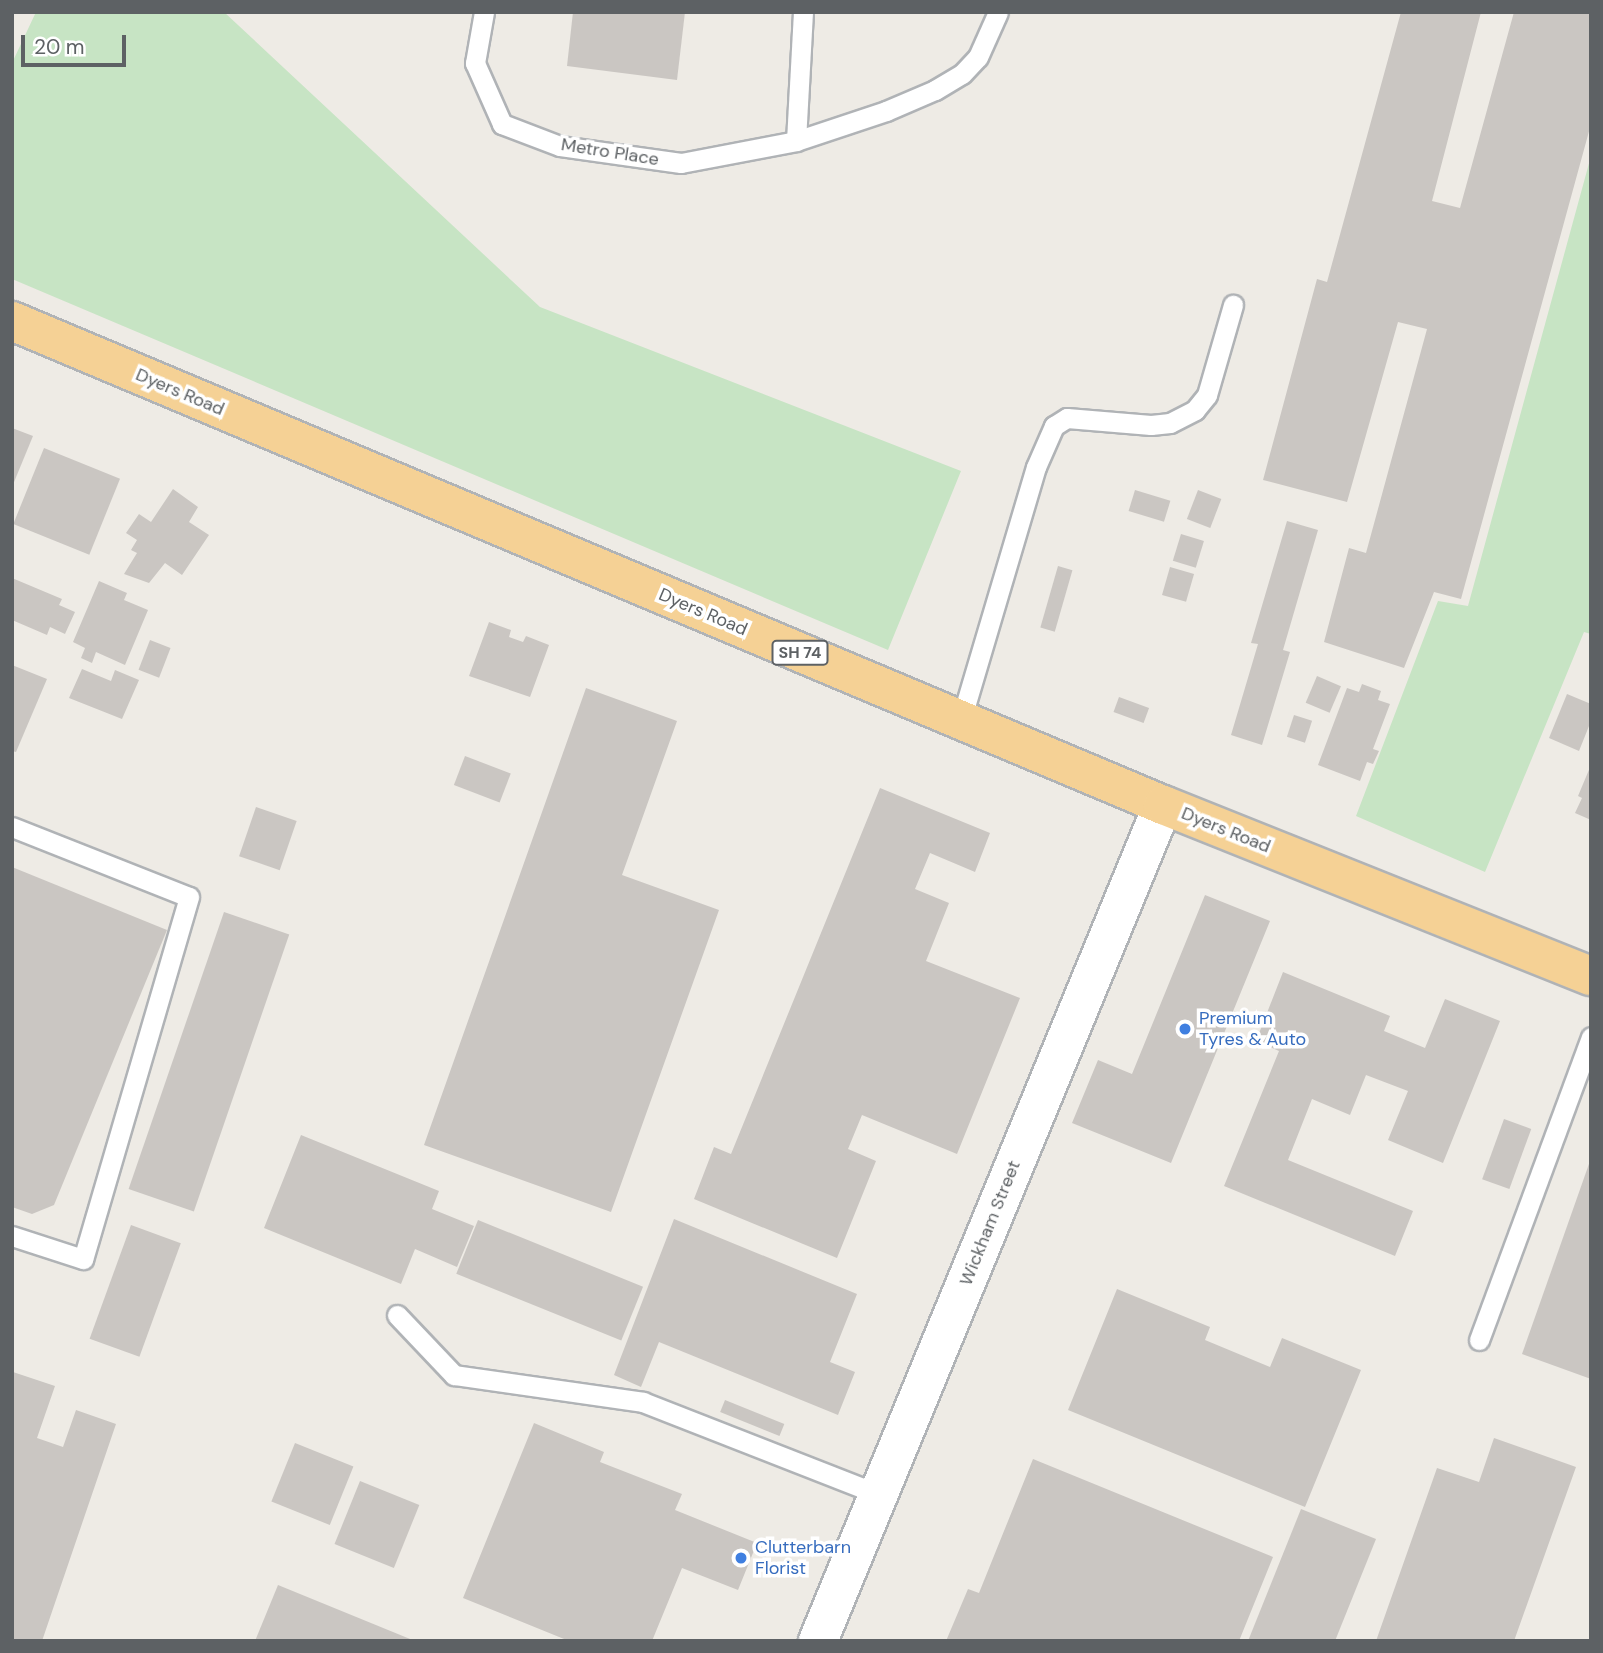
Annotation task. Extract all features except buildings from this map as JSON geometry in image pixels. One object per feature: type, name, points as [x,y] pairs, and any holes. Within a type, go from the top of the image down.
[{"type":"highway","name":"Dyers Road","points":[[12,321],[1163,805],[1591,976]]},
{"type":"street","name":"Wickham Street","points":[[818,1641],[1163,805]]},
{"type":"lane","name":"Metro Place","points":[[484,12],[475,63],[502,124],[559,146],[681,163],[796,141],[886,111],[962,74],[978,57],[998,12]]},
{"type":"lane","points":[[796,141],[803,12]]},
{"type":"lane","points":[[961,720],[1036,467],[1055,426],[1067,418],[1151,425],[1170,422],[1195,411],[1207,394],[1233,305]]},
{"type":"lane","points":[[12,827],[189,897],[83,1259],[12,1236]]},
{"type":"lane","points":[[1479,1340],[1591,1037]]},
{"type":"lane","points":[[397,1315],[454,1375],[643,1402],[878,1494]]},
{"type":"green space","points":[[36,12],[224,12],[540,307],[961,471],[888,650],[12,279],[12,63]]},
{"type":"green space","points":[[1591,156],[1591,634],[1584,632],[1485,872],[1356,816],[1438,601],[1468,606]]},
{"type":"place","name":"Premium Tyres & Auto","points":[[1185,1029]]},
{"type":"place","name":"Clutterbarn Florist","points":[[741,1558]]}]
